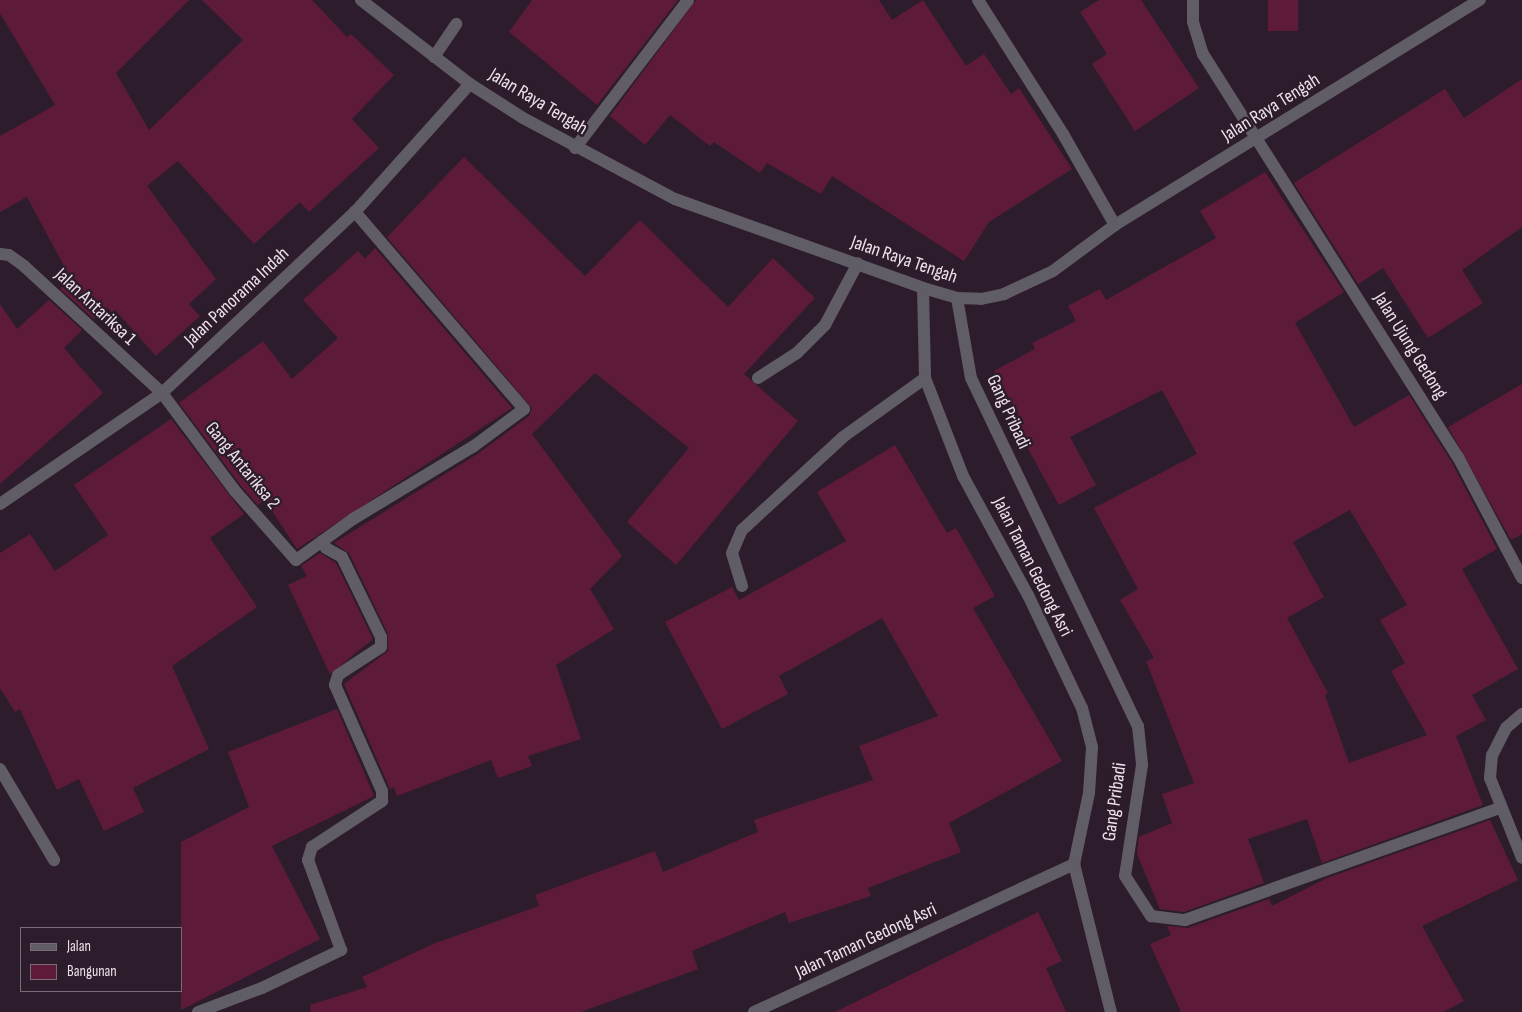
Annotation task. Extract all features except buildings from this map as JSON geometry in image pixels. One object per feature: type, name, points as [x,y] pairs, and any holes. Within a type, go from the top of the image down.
[{"type":"street","name":"Jalan Raya Tengah","points":[[361,0],[470,84],[576,148],[676,199],[771,237],[858,264],[922,288],[958,298],[996,296],[1028,285],[1053,271],[1115,225],[1256,140],[1480,0]]},
{"type":"street","points":[[576,148],[688,0]]},
{"type":"street","points":[[978,0],[1063,134],[1115,225]]},
{"type":"street","name":"Jalan Ujung Gedong","points":[[1192,0],[1193,22],[1203,54],[1458,457],[1522,578]]},
{"type":"street","points":[[434,57],[456,24]]},
{"type":"street","name":"Jalan Panorama Indah","points":[[0,504],[162,393],[355,212],[470,84]]},
{"type":"street","points":[[198,1012],[262,988],[342,950],[308,860],[312,847],[382,801],[382,791],[335,685],[338,675],[381,647],[381,637],[342,557],[326,548],[322,541],[474,446],[524,409],[355,212]]},
{"type":"street","name":"Jalan Antariksa 1","points":[[0,254],[9,255],[24,266],[162,393]]},
{"type":"street","points":[[758,378],[797,353],[825,325],[858,264]]},
{"type":"street","name":"Jalan Taman Gedong Asri","points":[[922,288],[925,378],[963,476],[1028,595],[1082,708],[1092,747],[1089,793],[1074,864],[1111,1012]]},
{"type":"street","name":"Gang Pribadi","points":[[958,298],[971,378],[1138,726],[1142,764],[1125,876],[1151,916],[1185,920],[1499,808]]},
{"type":"street","points":[[742,586],[732,553],[742,530],[843,437],[925,378]]},
{"type":"street","name":"Gang Antariksa 2","points":[[162,393],[235,491],[296,560],[322,541]]},
{"type":"street","points":[[1522,714],[1506,728],[1492,755],[1490,778],[1499,808],[1522,858]]},
{"type":"street","points":[[0,769],[54,860]]},
{"type":"street","name":"Jalan Taman Gedong Asri","points":[[754,1012],[1074,864]]}]
